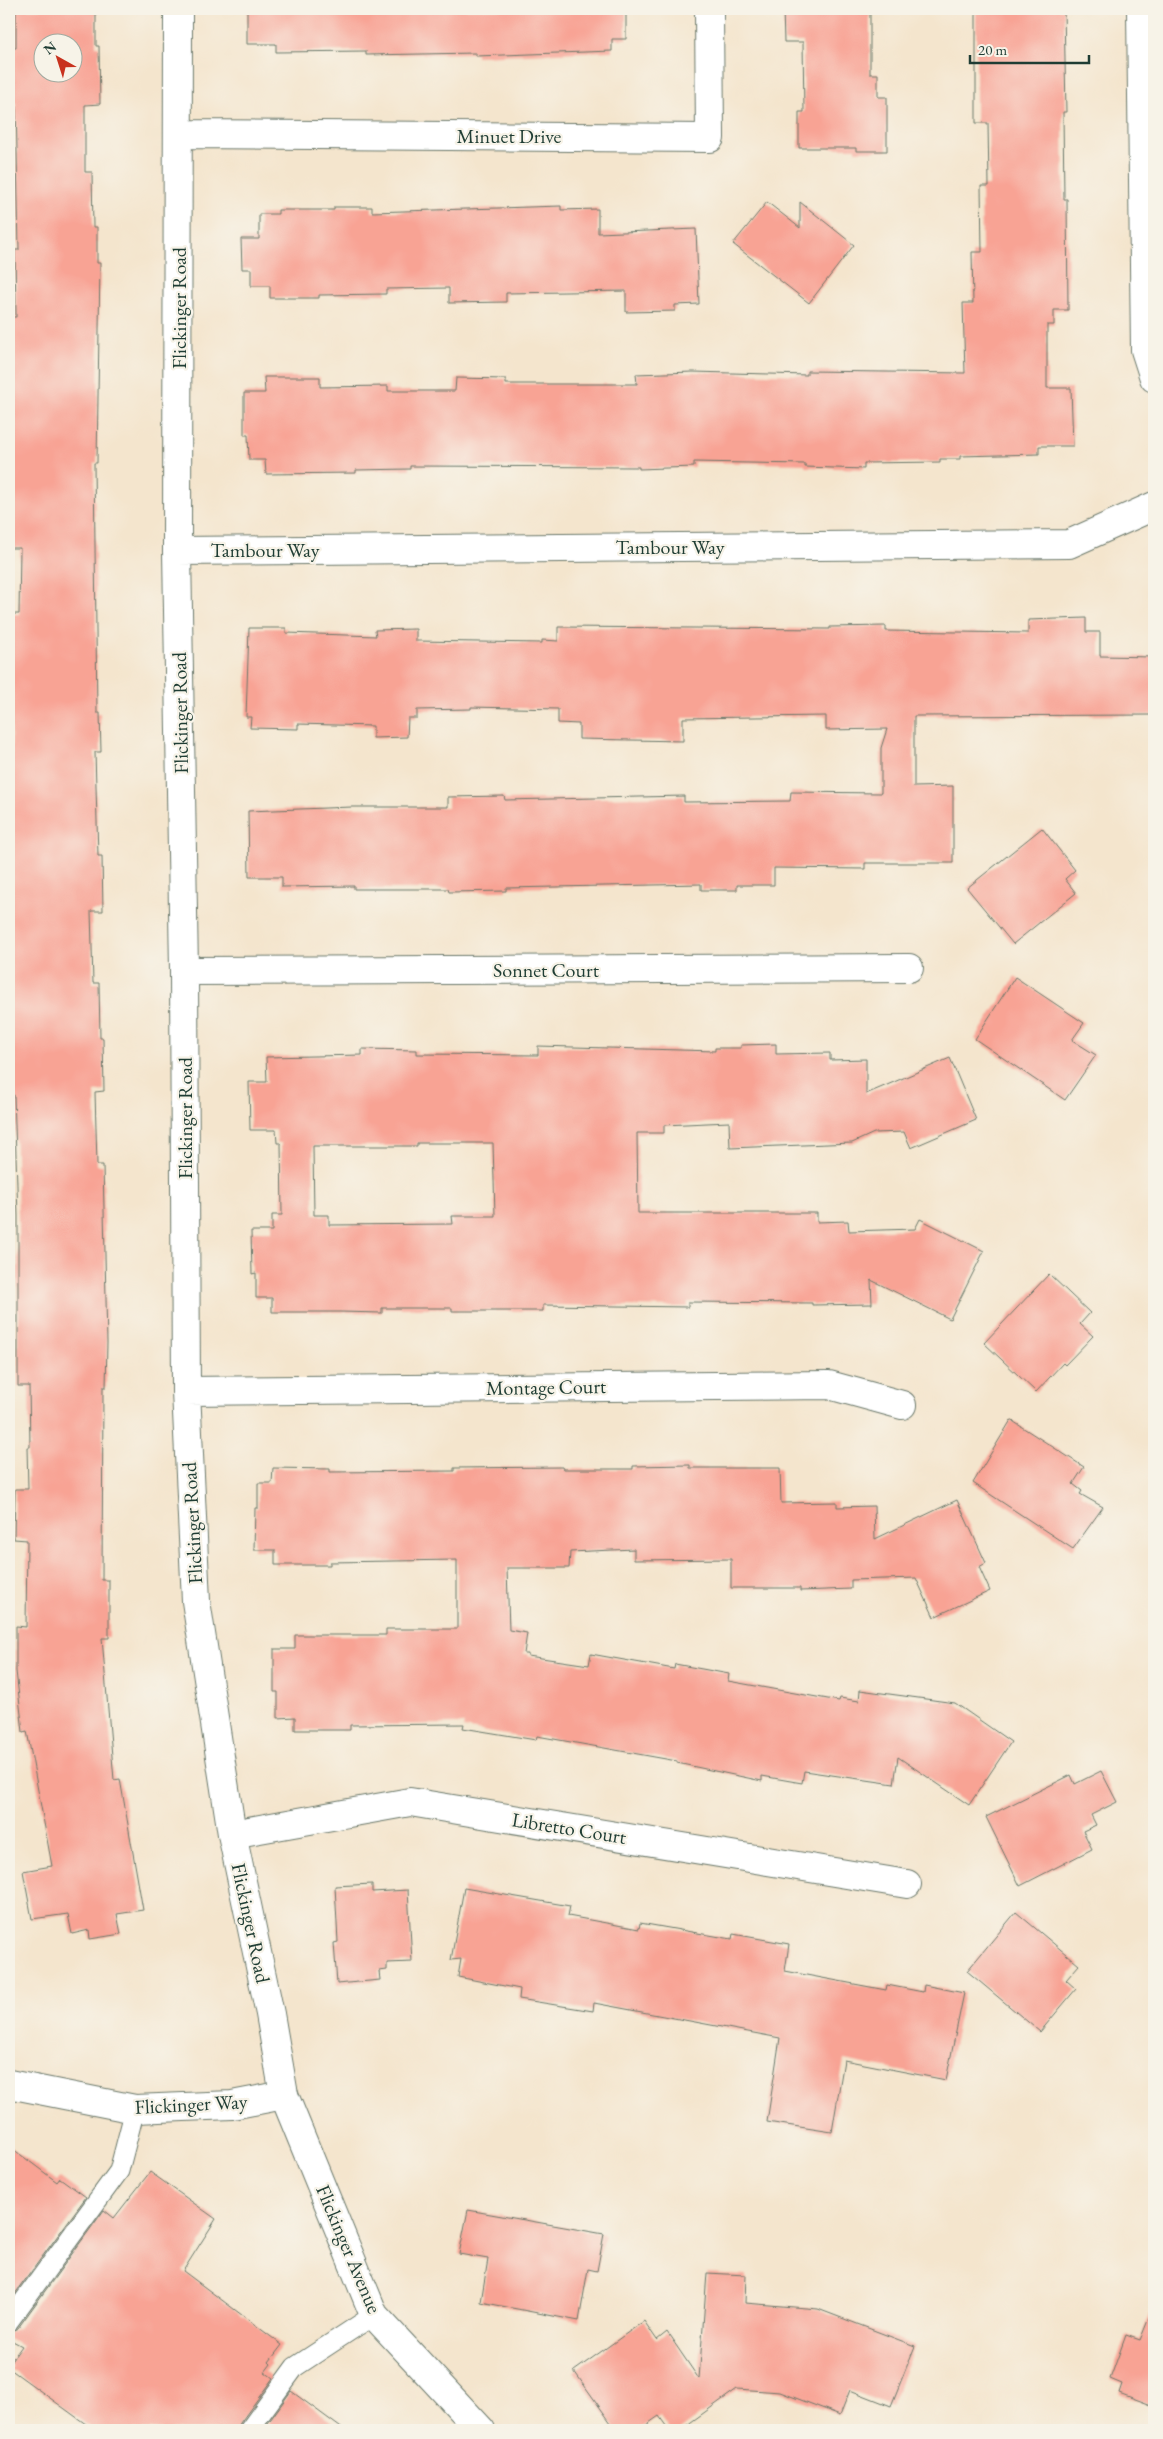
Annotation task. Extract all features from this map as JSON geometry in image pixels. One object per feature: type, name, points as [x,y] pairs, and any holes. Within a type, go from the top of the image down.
[{"type":"street","points":[[178,9],[180,134]]},
{"type":"street","name":"Minuet Drive","points":[[180,134],[710,138],[709,9]]},
{"type":"street","points":[[1141,9],[1148,225],[1145,350],[1154,378]]},
{"type":"street","name":"Flickinger Road","points":[[180,134],[177,551],[184,971],[186,1391],[196,1601],[232,1834],[270,2014],[284,2095]]},
{"type":"street","name":"Tambour Way","points":[[177,551],[1069,544],[1154,506]]},
{"type":"street","name":"Sonnet Court","points":[[184,971],[909,968]]},
{"type":"street","name":"Montage Court","points":[[186,1391],[829,1384],[902,1405]]},
{"type":"street","name":"Libretto Court","points":[[232,1834],[410,1802],[907,1884]]},
{"type":"street","name":"Flickinger Way","points":[[9,2084],[135,2109],[232,2106],[284,2095]]},
{"type":"street","name":"Flickinger Avenue","points":[[284,2095],[374,2315],[481,2430]]},
{"type":"lane","points":[[9,2321],[119,2171],[135,2109]]},
{"type":"lane","points":[[249,2430],[295,2367],[374,2315]]},
{"type":"building","points":[[16,9],[96,9],[96,46],[99,46],[100,104],[85,105],[85,172],[92,172],[93,227],[97,227],[97,263],[100,263],[97,463],[94,463],[97,713],[100,713],[101,752],[95,752],[98,856],[102,856],[103,911],[91,911],[93,983],[99,983],[100,1038],[103,1038],[104,1091],[95,1092],[97,1165],[103,1165],[107,1343],[106,1387],[103,1387],[102,1580],[109,1580],[109,1638],[102,1638],[114,1780],[120,1779],[143,1910],[117,1914],[121,1934],[90,1939],[89,1930],[72,1934],[68,1914],[32,1919],[23,1871],[52,1866],[27,1731],[23,1732],[16,1671],[16,1626],[26,1627],[27,1540],[14,1539],[15,1489],[28,1489],[27,1447],[30,1447],[29,1386],[18,1386],[18,1216],[14,1095],[11,1095],[9,1046],[9,859],[12,859],[9,768],[12,768],[9,614],[19,614],[20,548],[9,548],[9,317],[16,317],[15,250],[19,250],[16,103],[9,104],[9,48],[16,48]]},
{"type":"building","points":[[247,9],[626,9],[626,39],[612,39],[612,51],[476,56],[476,53],[366,55],[366,51],[276,52],[276,44],[247,44]]},
{"type":"building","points":[[783,9],[870,9],[870,74],[878,74],[878,97],[887,97],[887,151],[856,151],[856,148],[799,148],[799,112],[804,112],[803,42],[784,42]]},
{"type":"building","points":[[976,9],[1064,9],[1066,112],[1063,112],[1064,199],[1067,199],[1068,310],[1054,310],[1054,325],[1047,325],[1047,388],[1071,388],[1073,446],[1039,446],[1039,454],[960,456],[960,459],[940,459],[940,462],[864,463],[864,469],[805,467],[805,464],[694,462],[694,467],[639,469],[639,467],[410,466],[410,469],[356,470],[356,473],[266,474],[265,460],[249,460],[248,435],[244,435],[244,393],[265,393],[264,377],[320,377],[320,387],[388,386],[388,391],[455,391],[456,378],[506,379],[506,384],[637,384],[636,374],[693,372],[807,375],[807,371],[965,373],[963,303],[973,303],[972,252],[982,252],[981,186],[989,186],[988,123],[976,123]]},
{"type":"building","points":[[767,202],[800,228],[800,202],[854,245],[809,303],[733,244]]},
{"type":"building","points":[[561,206],[561,210],[598,209],[598,233],[696,229],[699,304],[675,305],[675,311],[626,312],[626,291],[506,293],[506,302],[449,303],[449,288],[386,289],[386,294],[319,295],[319,298],[270,298],[270,286],[251,286],[251,269],[242,269],[241,239],[259,239],[259,214],[278,214],[278,210],[334,210],[334,207],[372,207],[372,212]]},
{"type":"building","points":[[1086,618],[1086,632],[1100,632],[1100,656],[1154,657],[1154,715],[914,716],[914,787],[953,786],[953,863],[865,863],[865,869],[774,868],[774,885],[737,885],[737,890],[701,890],[701,884],[506,888],[506,891],[449,892],[448,889],[354,889],[354,886],[282,887],[282,877],[249,877],[248,811],[352,807],[448,807],[448,797],[504,796],[505,800],[684,796],[684,802],[790,801],[791,792],[881,793],[881,748],[887,729],[826,730],[826,716],[683,718],[683,741],[579,739],[579,724],[558,723],[558,709],[471,707],[471,709],[417,710],[417,718],[408,718],[407,737],[373,738],[373,726],[298,724],[298,729],[250,728],[251,717],[246,717],[249,628],[286,628],[286,633],[376,636],[375,630],[416,629],[416,641],[542,643],[542,640],[558,641],[558,627],[830,629],[830,627],[886,626],[886,631],[1028,633],[1028,620]]},
{"type":"building","points":[[1042,828],[1075,870],[1065,879],[1076,893],[1013,944],[967,888]]},
{"type":"building","points":[[1015,977],[1084,1023],[1072,1040],[1096,1055],[1065,1100],[975,1039]]},
{"type":"building","points":[[776,1044],[776,1054],[830,1053],[830,1060],[866,1059],[866,1094],[950,1058],[976,1120],[911,1148],[904,1132],[874,1133],[852,1143],[730,1148],[729,1122],[664,1125],[664,1133],[637,1133],[638,1213],[817,1213],[817,1222],[848,1221],[849,1231],[915,1229],[920,1219],[984,1251],[950,1319],[871,1280],[872,1304],[812,1305],[812,1303],[688,1302],[688,1307],[543,1305],[543,1311],[452,1311],[452,1308],[382,1308],[382,1313],[272,1312],[272,1298],[256,1298],[256,1273],[252,1274],[251,1231],[272,1231],[272,1215],[282,1215],[281,1143],[277,1143],[276,1130],[250,1130],[249,1082],[267,1082],[266,1057],[362,1055],[362,1049],[417,1050],[417,1054],[538,1055],[538,1046],[715,1051],[715,1048],[741,1048],[741,1045]],"holes":[[[417,1143],[493,1143],[495,1216],[452,1216],[453,1224],[329,1225],[329,1215],[314,1215],[313,1146],[417,1146]]]},
{"type":"building","points":[[1049,1274],[1090,1313],[1080,1324],[1093,1336],[1065,1365],[1063,1363],[1036,1392],[984,1343]]},
{"type":"building","points":[[1011,1420],[1084,1467],[1073,1484],[1082,1491],[1080,1494],[1103,1507],[1073,1549],[973,1483]]},
{"type":"building","points":[[690,1465],[690,1468],[780,1468],[781,1503],[837,1502],[837,1507],[874,1506],[875,1539],[957,1500],[986,1563],[979,1567],[990,1591],[934,1617],[916,1578],[851,1580],[851,1589],[800,1591],[800,1588],[731,1588],[731,1559],[634,1560],[634,1549],[570,1552],[569,1568],[507,1568],[509,1630],[527,1633],[524,1654],[589,1665],[591,1654],[674,1669],[675,1664],[729,1674],[728,1681],[839,1701],[840,1698],[859,1701],[860,1690],[955,1703],[1011,1742],[969,1805],[898,1757],[894,1784],[804,1771],[802,1783],[762,1776],[762,1781],[677,1763],[677,1761],[537,1736],[536,1740],[463,1728],[464,1724],[350,1725],[350,1730],[295,1730],[295,1717],[278,1718],[278,1692],[274,1692],[274,1649],[295,1649],[295,1635],[386,1635],[386,1629],[457,1629],[457,1560],[330,1562],[330,1565],[275,1565],[275,1550],[254,1550],[255,1508],[258,1508],[258,1483],[272,1483],[273,1468],[330,1469],[330,1472],[454,1471],[454,1468],[562,1467],[563,1469],[633,1469],[633,1466]]},
{"type":"building","points":[[1101,1771],[1117,1802],[1091,1815],[1096,1825],[1083,1831],[1092,1849],[1020,1886],[986,1817],[1071,1775],[1075,1784]]},
{"type":"building","points":[[372,1884],[372,1892],[408,1890],[412,1962],[387,1963],[387,1970],[379,1971],[380,1980],[337,1984],[334,1943],[338,1942],[335,1886]]},
{"type":"building","points":[[464,1888],[570,1906],[568,1916],[639,1929],[640,1923],[732,1939],[733,1934],[789,1944],[785,1971],[886,1990],[887,1985],[923,1992],[924,1985],[964,1993],[946,2080],[844,2060],[832,2132],[767,2122],[780,2038],[594,2003],[593,2011],[519,1999],[520,1989],[458,1977],[461,1959],[451,1960]]},
{"type":"building","points":[[1016,1912],[1079,1965],[1066,1980],[1076,1989],[1040,2032],[967,1971]]},
{"type":"building","points":[[9,2146],[57,2182],[60,2178],[86,2197],[9,2302]]},
{"type":"building","points":[[150,2172],[216,2219],[183,2271],[282,2345],[269,2362],[271,2364],[265,2372],[273,2378],[240,2423],[238,2430],[94,2430],[10,2369],[12,2367],[9,2364],[22,2346],[9,2339],[9,2332],[18,2328],[104,2210],[114,2218]]},
{"type":"building","points":[[468,2210],[604,2234],[597,2271],[588,2269],[579,2321],[481,2302],[488,2259],[459,2254]]},
{"type":"building","points":[[707,2273],[746,2275],[745,2303],[818,2309],[915,2346],[891,2406],[850,2390],[840,2415],[780,2392],[737,2389],[680,2430],[669,2430],[659,2416],[639,2430],[616,2430],[574,2371],[644,2321],[657,2340],[667,2332],[699,2379]]},
{"type":"building","points":[[1153,2308],[1154,2406],[1119,2393],[1122,2384],[1110,2379],[1126,2335],[1140,2340]]},
{"type":"building","points":[[291,2391],[344,2430],[263,2430]]}]
